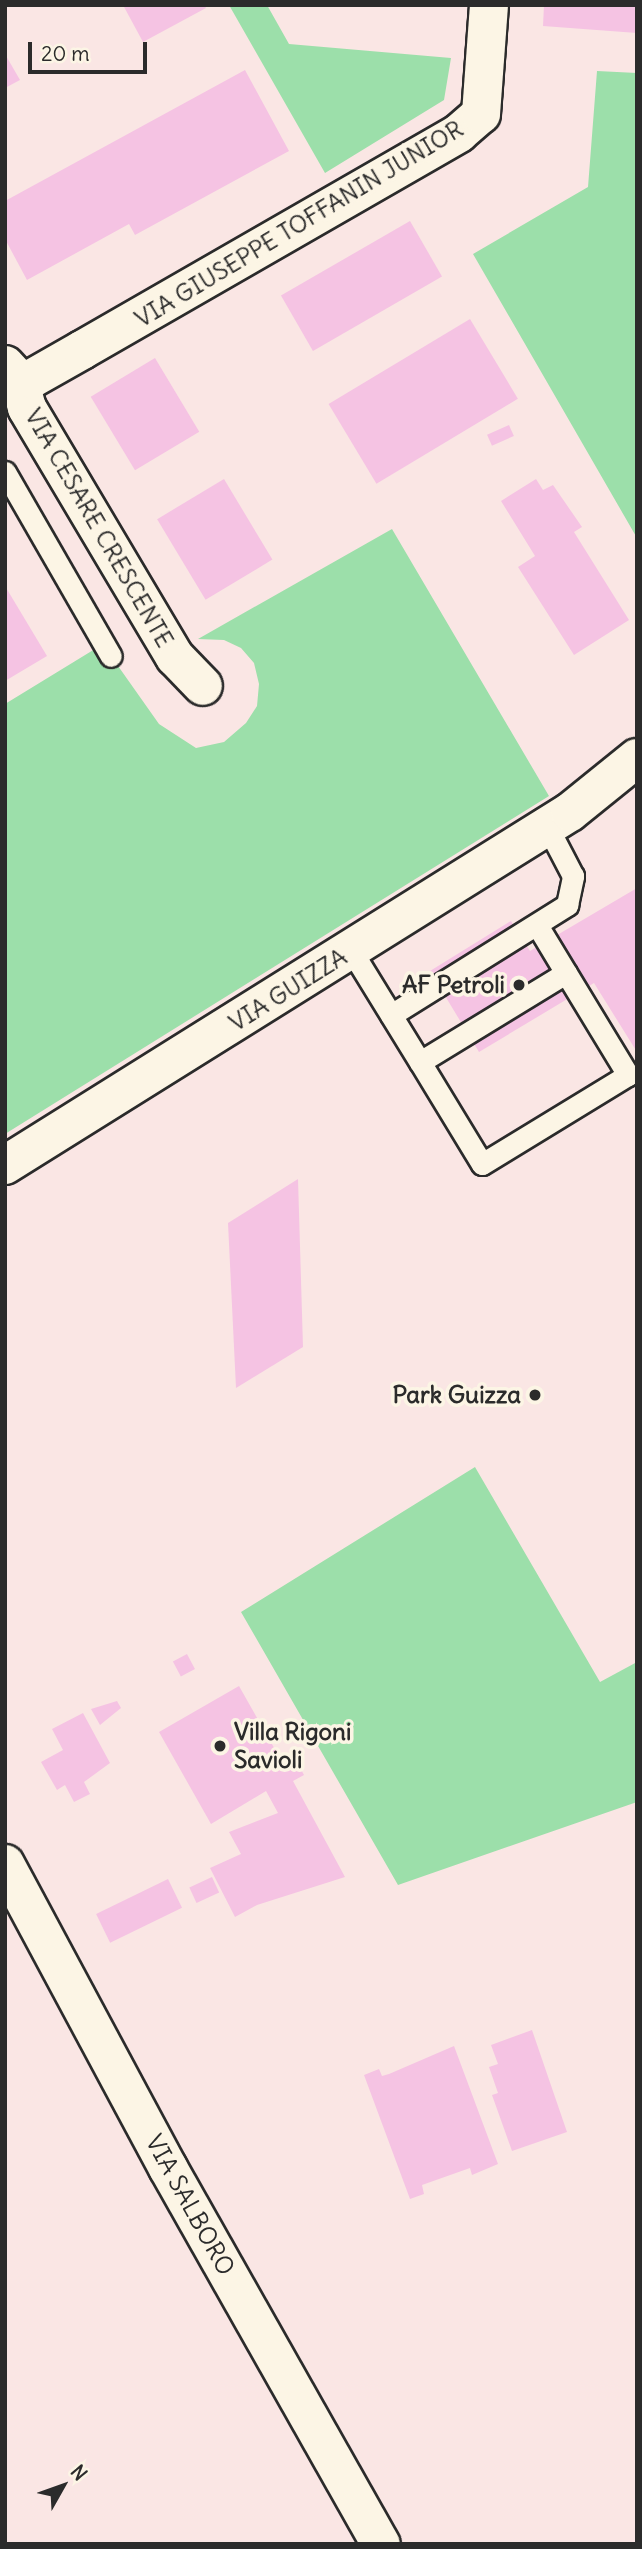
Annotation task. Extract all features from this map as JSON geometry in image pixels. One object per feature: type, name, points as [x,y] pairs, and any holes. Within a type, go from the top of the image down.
[{"type":"street","name":"VIA GIUSEPPE TOFFANIN JUNIOR","points":[[10,380],[31,379],[82,351],[459,133],[481,114],[489,5]]},
{"type":"street","name":"VIA CESARE CRESCENTE","points":[[10,380],[175,657],[203,686]]},
{"type":"street","name":"VIA GUIZZA","points":[[5,1165],[559,819],[637,758]]},
{"type":"street","name":"VIA GUIZZA","points":[[559,819],[637,785]]},
{"type":"street","name":"VIA SALBORO","points":[[5,1864],[168,2168],[381,2544]]},
{"type":"lane","points":[[5,472],[111,656]]},
{"type":"lane","points":[[391,1015],[567,905],[573,876],[559,819]]},
{"type":"lane","points":[[351,950],[482,1164],[628,1075],[537,925]]},
{"type":"lane","points":[[420,1062],[566,973]]},
{"type":"green space","points":[[229,5],[267,5],[289,44],[451,58],[444,100],[325,173]]},
{"type":"green space","points":[[597,71],[637,73],[637,538],[473,254],[588,187]]},
{"type":"green space","points":[[392,529],[549,796],[5,1134],[5,704],[108,641],[111,656],[159,724],[196,748],[224,742],[246,723],[257,706],[259,684],[254,663],[241,648],[224,640],[198,639]]},
{"type":"green space","points":[[475,1467],[600,1682],[637,1662],[637,1802],[398,1885],[241,1612]]},
{"type":"building","points":[[123,5],[204,5],[206,8],[143,42]]},
{"type":"building","points":[[544,5],[637,5],[637,33],[543,26]]},
{"type":"building","points":[[5,54],[20,80],[5,88]]},
{"type":"building","points":[[245,70],[289,151],[135,235],[129,224],[27,280],[5,239],[5,201]]},
{"type":"building","points":[[410,221],[442,276],[313,351],[281,296]]},
{"type":"building","points":[[470,319],[518,399],[376,484],[329,404]]},
{"type":"building","points":[[155,358],[199,432],[135,470],[91,397]]},
{"type":"building","points":[[509,425],[514,436],[492,446],[487,435]]},
{"type":"building","points":[[224,479],[272,560],[206,600],[157,519]]},
{"type":"building","points":[[536,479],[543,490],[553,485],[582,527],[574,532],[629,620],[574,655],[518,567],[535,556],[501,501]]},
{"type":"building","points":[[5,586],[47,656],[5,681]]},
{"type":"building","points":[[637,888],[637,1052],[594,983],[479,1052],[430,971],[511,921],[530,951]]},
{"type":"building","points":[[298,1179],[303,1347],[236,1388],[228,1223]]},
{"type":"building","points":[[187,1654],[195,1669],[181,1677],[173,1662]]},
{"type":"building","points":[[239,1686],[281,1760],[293,1754],[304,1775],[293,1781],[345,1877],[257,1905],[235,1917],[210,1868],[241,1854],[229,1832],[278,1813],[266,1791],[211,1824],[159,1732]]},
{"type":"building","points":[[117,1701],[121,1708],[100,1725],[91,1709]]},
{"type":"building","points":[[83,1713],[110,1763],[84,1782],[90,1794],[74,1802],[65,1785],[57,1790],[41,1762],[63,1750],[52,1729]]},
{"type":"building","points":[[212,1877],[219,1892],[197,1903],[189,1888]]},
{"type":"building","points":[[168,1879],[182,1908],[110,1943],[96,1914]]},
{"type":"building","points":[[532,2030],[567,2132],[512,2151],[492,2095],[498,2093],[489,2067],[498,2064],[491,2045]]},
{"type":"building","points":[[454,2046],[498,2164],[472,2175],[470,2168],[422,2185],[424,2194],[410,2199],[364,2075],[379,2069],[382,2076],[389,2074]]},
{"type":"place","name":"AF Petroli","points":[[519,985]]},
{"type":"place","name":"Park Guizza","points":[[535,1395]]},
{"type":"place","name":"Villa Rigoni Savioli","points":[[220,1746]]}]
